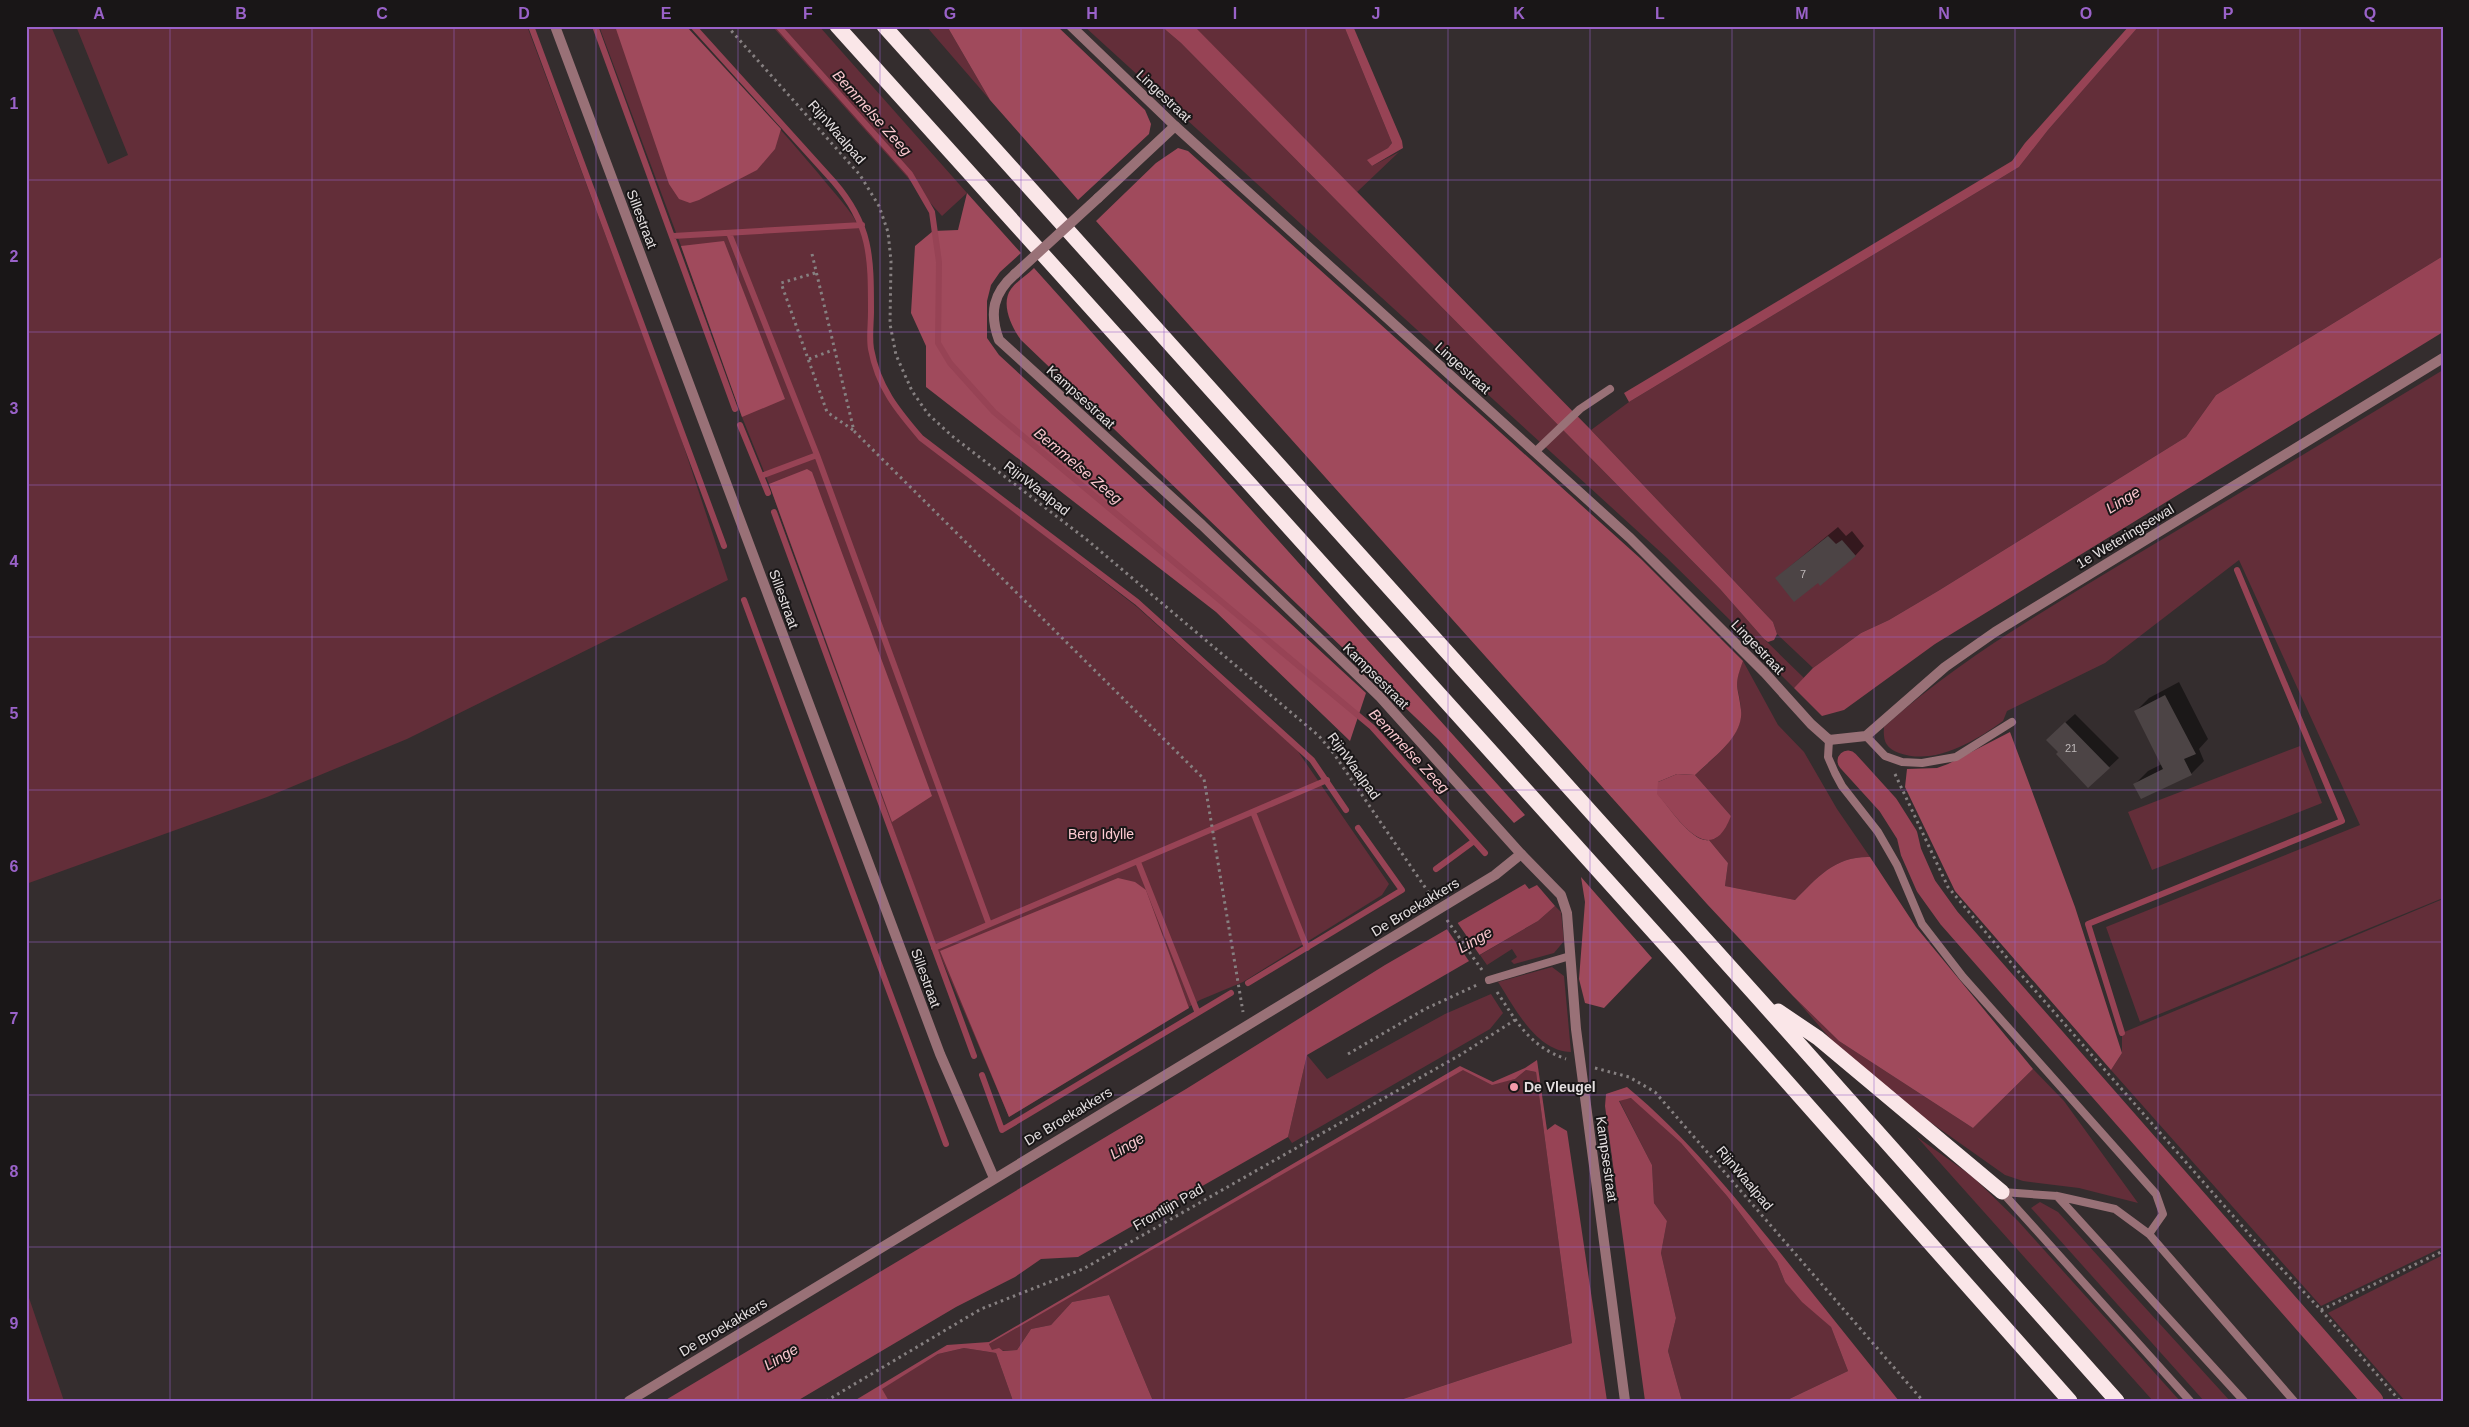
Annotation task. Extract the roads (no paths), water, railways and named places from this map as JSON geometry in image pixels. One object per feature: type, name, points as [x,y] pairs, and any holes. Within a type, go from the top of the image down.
[{"type":"highway","points":[[837,26],[1678,959],[2070,1401]]},
{"type":"highway","points":[[884,26],[1759,998],[2117,1401]]},
{"type":"highway","points":[[1759,998],[1818,1038],[2002,1192]]},
{"type":"street","name":"Sillestraat","points":[[555,26],[940,1054],[994,1178]]},
{"type":"street","name":"Lingestraat","points":[[1071,26],[1175,126],[1630,538],[1765,672],[1811,724],[1829,740]]},
{"type":"street","name":"Kampsestraat","points":[[1175,126],[1000,287],[995,302],[994,326],[999,340],[1202,525],[1380,697],[1521,854],[1561,895],[1567,913],[1581,1064],[1626,1401]]},
{"type":"street","name":"1e Weteringsewal","points":[[1866,736],[1945,667],[1995,632],[2443,358]]},
{"type":"street","points":[[1829,740],[1866,736]]},
{"type":"street","name":"De Broekakkers","points":[[629,1401],[1440,909],[1495,875],[1521,854]]},
{"type":"lane","points":[[1535,452],[1580,409],[1610,389]]},
{"type":"lane","points":[[1866,736],[1885,756],[1902,762],[1922,763],[1956,757],[2012,722]]},
{"type":"lane","points":[[1829,740],[1828,757],[1835,773],[1842,786],[1878,832],[1897,865],[1922,924],[1963,977],[2156,1194],[2163,1214],[2150,1234]]},
{"type":"lane","points":[[1489,980],[1570,956]]},
{"type":"lane","points":[[2002,1192],[2057,1196],[2115,1209],[2150,1234],[2294,1401]]},
{"type":"lane","points":[[2002,1192],[2190,1401]]},
{"type":"lane","points":[[2057,1196],[2244,1401]]},
{"type":"water","points":[[1161,26],[1193,26],[1197,29],[1591,430],[1773,622],[1777,634],[1774,640],[1768,642],[1764,639],[1720,589],[1181,43]]},
{"type":"water","points":[[1344,26],[1353,26],[1402,141],[1403,148],[1372,166],[1367,160],[1388,148],[1392,143]]},
{"type":"water","points":[[2129,26],[2139,26],[2048,130],[2019,167],[1629,402],[1624,393],[2012,161],[2025,143]]},
{"type":"water","name":"Linge","points":[[2443,256],[2443,332],[1935,644],[1844,710],[1822,716],[1794,688],[1813,668],[1861,633],[1889,620],[1938,591],[2186,437],[2216,395]]},
{"type":"water","points":[[1677,774],[1695,775],[1731,816],[1723,832],[1714,839],[1704,840],[1694,835],[1657,794],[1658,782]]},
{"type":"water","name":"Linge","points":[[1525,884],[1529,889],[1537,885],[1555,906],[1538,921],[1307,1055],[1288,1137],[1078,1257],[1041,1259],[1015,1277],[956,1307],[797,1401],[664,1401],[1186,1089],[1385,965]]},
{"type":"water","points":[[1537,1060],[1547,1130],[1555,1124],[1567,1131],[1607,1401],[1397,1401],[1572,1343],[1536,1072],[1526,1070],[1515,1079],[1492,1085],[1463,1070],[989,1344],[992,1350],[999,1348],[1003,1351],[1017,1350],[1031,1329],[1051,1325],[1072,1302],[1109,1295],[1153,1401],[1013,1401],[996,1353],[964,1348],[938,1354],[882,1389],[889,1401],[854,1401],[947,1345],[989,1342],[1460,1066],[1493,1082],[1525,1068]]},
{"type":"water","points":[[1627,1087],[1689,1146],[1727,1189],[1899,1401],[1785,1401],[1848,1371],[1831,1327],[1802,1302],[1785,1282],[1777,1262],[1727,1196],[1681,1143],[1631,1098],[1619,1101],[1652,1165],[1654,1203],[1667,1221],[1661,1253],[1676,1318],[1668,1351],[1682,1401],[1645,1401],[1605,1106],[1606,1094]]},
{"type":"waterway","points":[[531,26],[724,546]]},
{"type":"waterway","points":[[595,26],[735,409]]},
{"type":"waterway","points":[[693,26],[834,182],[855,213],[862,227],[869,258],[871,292],[870,340],[874,363],[878,375],[896,408],[912,428],[921,438],[1137,602],[1312,760],[1346,810]]},
{"type":"waterway","name":"Bemmelse Zeeg","points":[[778,26],[910,174],[932,212],[939,262],[938,343],[950,363],[994,412],[1372,727],[1485,853]]},
{"type":"waterway","points":[[673,236],[862,225]]},
{"type":"waterway","points":[[729,233],[817,455],[989,924]]},
{"type":"waterway","points":[[740,425],[768,493]]},
{"type":"waterway","points":[[761,476],[817,455]]},
{"type":"waterway","points":[[774,512],[974,1056]]},
{"type":"waterway","points":[[2122,1033],[2088,924],[2342,821],[2237,570]]},
{"type":"waterway","points":[[744,600],[946,1144]]},
{"type":"waterway","points":[[1848,761],[1888,805],[1907,835],[1911,852],[1926,886],[1949,918],[2373,1401]]},
{"type":"waterway","points":[[934,948],[1327,780]]},
{"type":"waterway","points":[[1253,812],[1307,948]]},
{"type":"waterway","points":[[1248,983],[1402,890],[1358,828]]},
{"type":"waterway","points":[[1436,869],[1474,841]]},
{"type":"waterway","points":[[1138,862],[1197,1011]]},
{"type":"waterway","points":[[982,1075],[1002,1130],[1231,993]]},
{"type":"place","name":"De Vleugel","points":[[1514,1087]]},
{"type":"park label","name":"Berg Idylle","points":[[1101,834]]}]
